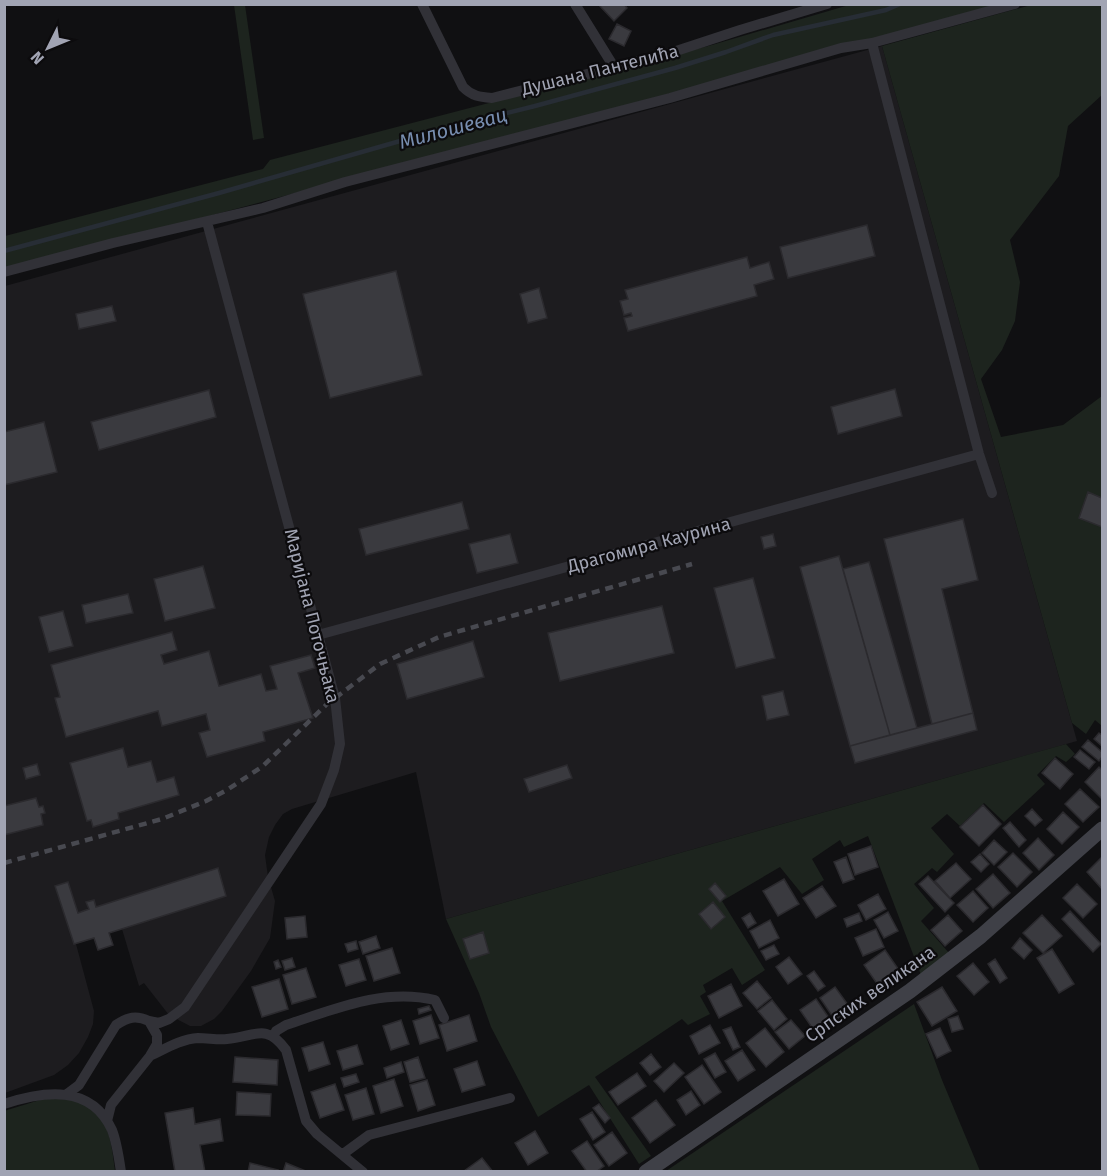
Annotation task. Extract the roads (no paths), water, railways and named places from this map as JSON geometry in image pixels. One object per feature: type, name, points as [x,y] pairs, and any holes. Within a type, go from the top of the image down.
[{"type":"main road","name":"Српских великана","points":[[646,1172],[910,992],[981,936],[1102,828]]},
{"type":"street","name":"Душана Пантелића","points":[[422,4],[463,87],[478,97],[492,98],[667,54],[827,4]]},
{"type":"street","points":[[575,4],[614,67]]},
{"type":"street","points":[[4,272],[113,243],[262,208],[345,182],[670,98],[841,48],[873,43],[1015,4]]},
{"type":"street","points":[[873,43],[979,454],[992,493]]},
{"type":"street","name":"Маријана Поточњака","points":[[67,1094],[79,1085],[116,1025],[126,1018],[133,1017],[159,1023],[169,1019],[185,1007],[321,804],[334,770],[340,744],[335,698],[207,222]]},
{"type":"street","name":"Драгомира Каурина","points":[[318,635],[979,454]]},
{"type":"street","points":[[274,1036],[276,1031],[285,1025],[364,999],[422,997],[435,1000],[444,1018]]},
{"type":"street","points":[[107,1121],[111,1105],[157,1044],[157,1035],[149,1022]]},
{"type":"street","points":[[150,1056],[192,1039],[226,1040],[260,1032],[274,1036],[289,1057],[306,1121],[317,1134],[363,1172]]},
{"type":"street","points":[[4,1104],[29,1096],[53,1093],[67,1094],[90,1104],[107,1121],[116,1144],[121,1172]]},
{"type":"street","points":[[343,1154],[369,1135],[510,1098]]},
{"type":"waterway","name":"Милошевац","points":[[4,251],[435,131],[675,68],[773,35],[886,10],[900,4]]},
{"type":"railway","points":[[4,863],[162,819],[206,801],[263,766],[326,705],[380,664],[439,637],[692,564]]}]
